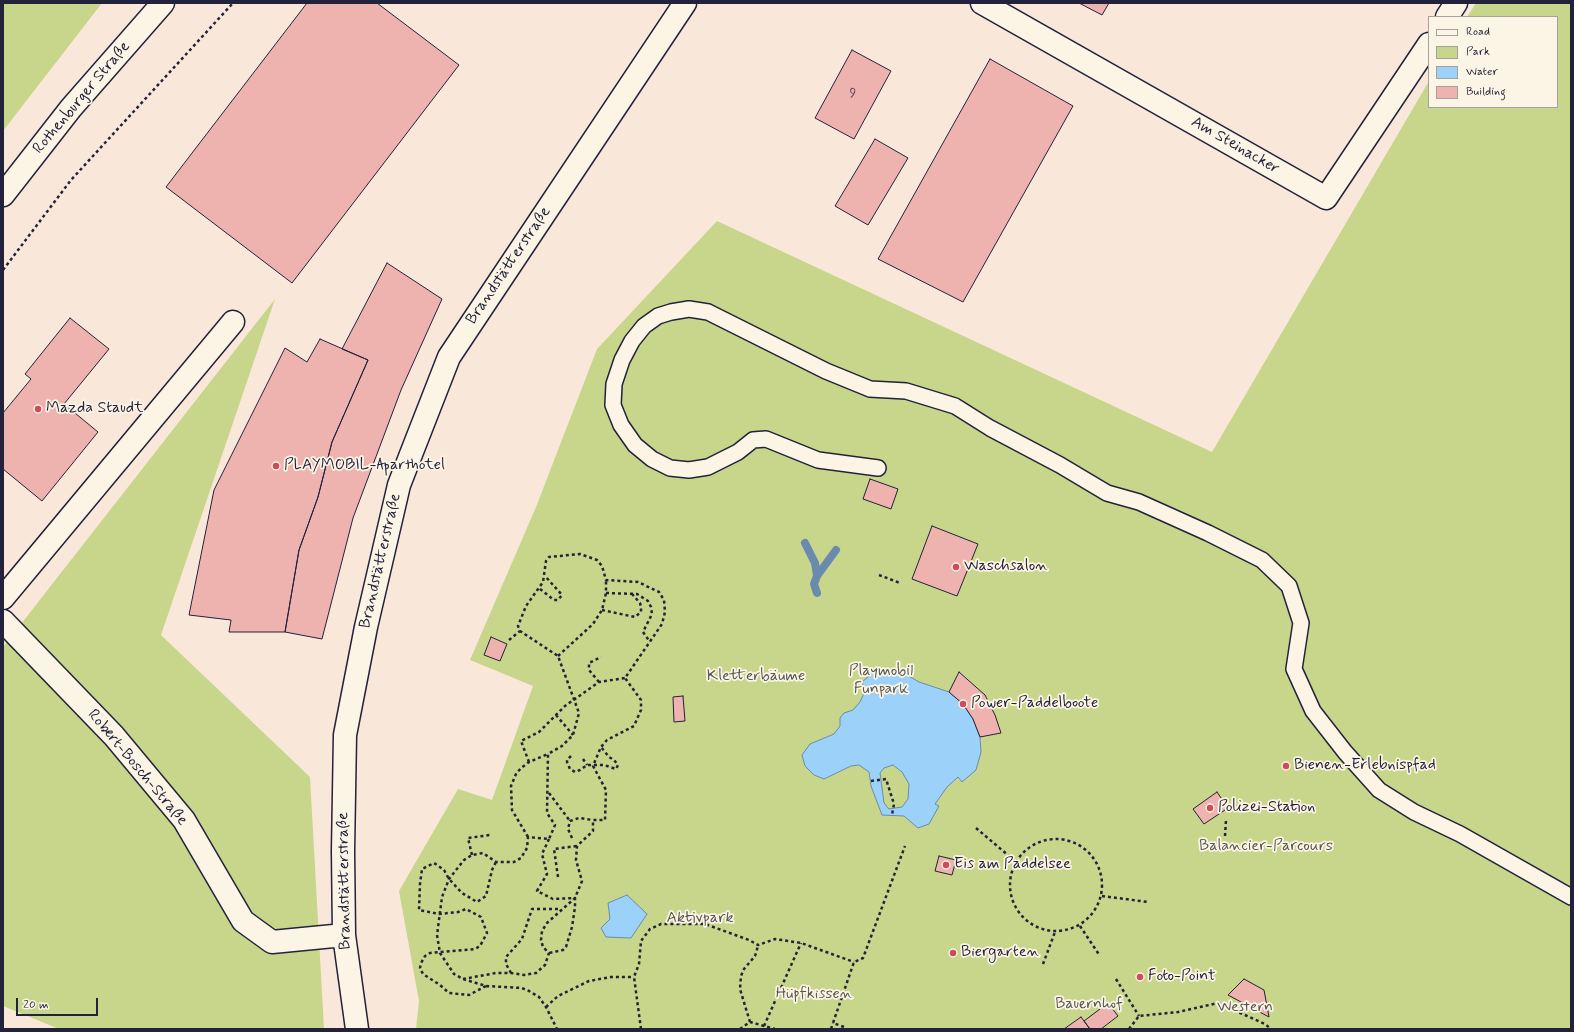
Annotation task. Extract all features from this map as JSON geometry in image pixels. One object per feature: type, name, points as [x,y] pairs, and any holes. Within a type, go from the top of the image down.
[{"type":"street","name":"Rothenburger Straße","points":[[3,195],[71,108],[163,3]]},
{"type":"street","name":"Brandstätterstraße","points":[[357,1029],[344,935],[343,851],[345,735],[366,627],[399,485],[449,357],[685,3]]},
{"type":"street","name":"Am Steinacker","points":[[982,3],[1326,198],[1428,45]]},
{"type":"street","points":[[1448,16],[1456,3]]},
{"type":"street","points":[[3,598],[233,322]]},
{"type":"street","name":"Robert-Bosch-Straße","points":[[3,621],[114,736],[184,820],[242,921],[272,942],[344,935]]},
{"type":"lane","points":[[878,468],[818,460],[766,439],[753,440],[738,452],[708,467],[689,470],[670,468],[652,459],[634,445],[621,425],[613,405],[614,384],[622,360],[632,341],[644,326],[658,316],[689,309],[708,312],[826,371],[870,389],[906,391],[955,406],[990,428],[1060,465],[1107,493],[1139,502],[1208,533],[1262,560],[1289,586],[1301,623],[1294,669],[1313,711],[1345,752],[1379,790],[1414,812],[1460,834],[1571,897]]},
{"type":"path","points":[[3,270],[71,180],[233,3]]},
{"type":"path","points":[[556,1029],[546,1007],[538,997],[522,988],[486,986],[463,979],[454,974],[440,953],[437,934],[442,897],[449,879],[464,860],[472,855],[484,853],[496,862],[514,862],[521,858],[527,848],[528,837],[512,810],[511,786],[516,774],[529,762],[562,746],[573,735],[579,713],[558,656],[520,631],[518,626],[526,606],[540,589],[546,561],[549,557],[580,554],[597,560],[602,566],[606,580],[606,593],[602,610],[593,624],[558,656]]},
{"type":"path","points":[[540,589],[554,600],[558,600],[562,595],[544,575]]},
{"type":"path","points":[[879,575],[900,583]]},
{"type":"path","points":[[529,762],[521,741],[538,732],[574,699],[599,682],[625,678],[662,624],[665,612],[664,600],[659,592],[638,582],[606,580]]},
{"type":"path","points":[[606,593],[631,594],[642,597],[651,607],[651,618],[643,632],[650,642]]},
{"type":"path","points":[[602,610],[635,617],[641,612],[641,607],[640,603],[631,594]]},
{"type":"path","points":[[509,640],[520,631]]},
{"type":"path","points":[[599,682],[588,667],[589,663],[601,657]]},
{"type":"path","points":[[593,766],[601,747],[607,740],[634,726],[638,720],[641,710],[641,700],[625,678]]},
{"type":"path","points":[[556,715],[573,735]]},
{"type":"path","points":[[583,760],[587,764],[593,766],[604,765],[616,769],[618,765],[601,747]]},
{"type":"path","points":[[548,754],[547,813],[555,825],[542,854],[547,874],[537,891],[553,899],[574,898]]},
{"type":"path","points":[[571,756],[566,760],[572,771],[580,770],[587,764]]},
{"type":"path","points":[[570,821],[579,818],[605,820],[606,790],[593,766]]},
{"type":"path","points":[[871,781],[886,779],[894,804],[892,815]]},
{"type":"path","points":[[548,792],[570,821]]},
{"type":"path","points":[[558,877],[554,849],[577,846],[593,831],[593,820]]},
{"type":"path","points":[[1225,836],[1226,820]]},
{"type":"path","points":[[570,821],[568,829],[572,838]]},
{"type":"path","points":[[976,828],[1016,862]]},
{"type":"path","points":[[472,855],[468,838],[490,835]]},
{"type":"path","points":[[528,837],[549,839]]},
{"type":"path","points":[[1058,838],[1074,842],[1088,851],[1098,864],[1103,880],[1102,896],[1097,908],[1080,926],[1068,930],[1055,932],[1042,930],[1029,924],[1019,914],[1013,902],[1009,888],[1011,875],[1016,862],[1027,849],[1041,841],[1058,838]]},
{"type":"path","points":[[549,953],[543,947],[541,940],[542,930],[562,908],[574,898],[582,881],[576,860],[577,846]]},
{"type":"path","points":[[641,1029],[634,977],[639,964],[641,941],[650,928],[661,924],[705,924],[716,927],[758,945],[775,939],[801,943],[854,962],[863,958],[905,846]]},
{"type":"path","points":[[486,986],[469,995],[448,993],[440,985],[423,974],[420,968],[425,956],[430,953],[475,949],[480,946],[487,933],[481,918],[466,909],[458,912],[439,914],[419,910],[422,870],[434,863],[444,870],[449,879],[462,893],[477,902],[486,896],[492,870],[496,862]]},
{"type":"path","points":[[1102,896],[1148,902]]},
{"type":"path","points":[[549,953],[563,950],[566,947],[572,927],[575,907],[574,898]]},
{"type":"path","points":[[511,973],[506,964],[506,957],[522,939],[532,909],[562,908]]},
{"type":"path","points":[[1080,926],[1100,956]]},
{"type":"path","points":[[1043,964],[1055,932]]},
{"type":"path","points":[[764,1026],[801,943]]},
{"type":"path","points":[[750,1022],[740,989],[744,969],[755,956],[758,945]]},
{"type":"path","points":[[463,979],[496,973],[511,973],[524,976],[536,973],[545,965],[549,953]]},
{"type":"path","points":[[831,1029],[854,962]]},
{"type":"path","points":[[546,1007],[558,996],[589,981],[611,977],[634,977]]},
{"type":"path","points":[[1116,980],[1139,1016]]},
{"type":"path","points":[[1129,1029],[1139,1016],[1178,1012],[1218,1003],[1265,1024],[1270,1029]]},
{"type":"path","points":[[750,1022],[775,1029]]},
{"type":"path","points":[[740,1029],[750,1022]]},
{"type":"path","points":[[834,1023],[844,1027]]},
{"type":"green space","points":[[3,3],[102,3],[3,131]]},
{"type":"green space","name":"Playmobil Funpark","points":[[1476,3],[1571,3],[1571,1029],[416,1029],[419,1001],[399,891],[458,789],[492,800],[533,686],[470,660],[536,507],[597,349],[717,221],[1212,452],[1428,83],[1428,108],[1558,108],[1558,16],[1468,16]]},
{"type":"green space","points":[[275,299],[161,635],[310,777],[324,1029],[59,1029],[3,1006],[3,647]]},
{"type":"water","name":"Power-Paddelboote","points":[[890,670],[902,672],[919,682],[949,692],[963,704],[973,719],[980,737],[981,752],[976,770],[962,782],[958,777],[947,787],[935,804],[939,806],[929,824],[918,828],[904,816],[882,815],[871,786],[869,772],[859,765],[851,766],[824,779],[814,775],[805,766],[802,755],[810,744],[834,734],[840,726],[840,718],[844,713],[853,710],[860,702],[865,691],[862,682],[874,672]],"holes":[[[893,765],[902,772],[909,784],[908,799],[902,807],[889,809],[884,803],[880,773],[884,768]]]},
{"type":"water","points":[[627,895],[647,914],[631,938],[606,937],[601,928],[610,919],[608,903]]},
{"type":"building","points":[[307,3],[377,3],[459,65],[292,283],[166,187]]},
{"type":"building","points":[[1079,3],[1109,3],[1102,15]]},
{"type":"building","points":[[852,50],[891,71],[854,139],[815,118]]},
{"type":"building","points":[[990,59],[1073,106],[963,302],[878,259]]},
{"type":"building","points":[[875,139],[908,158],[868,225],[835,206]]},
{"type":"building","points":[[387,263],[442,299],[401,390],[353,518],[322,639],[285,632],[299,550],[318,497],[332,442],[368,360],[342,349]]},
{"type":"building","name":"Mazda Staudt","points":[[70,318],[109,349],[64,404],[98,432],[42,501],[3,469],[3,413],[31,379],[25,374]]},
{"type":"building","name":"PLAYMOBIL-Aparthotel","points":[[320,339],[368,360],[332,442],[318,497],[299,550],[285,632],[229,632],[231,620],[189,615],[214,490],[285,348],[307,362]]},
{"type":"building","points":[[870,479],[898,489],[891,509],[863,499]]},
{"type":"building","points":[[932,526],[978,544],[957,596],[912,579]]},
{"type":"building","points":[[491,637],[507,644],[500,661],[484,655]]},
{"type":"building","points":[[959,672],[985,695],[995,715],[1001,733],[980,737],[973,719],[963,704],[949,692]]},
{"type":"building","points":[[683,696],[685,721],[674,722],[673,697]]},
{"type":"building","name":"Polizei-Station","points":[[1217,792],[1228,808],[1204,824],[1193,809]]},
{"type":"building","name":"Eis am Paddelsee","points":[[939,856],[956,860],[952,875],[935,871]]},
{"type":"building","points":[[1244,979],[1264,990],[1269,1017],[1228,995]]},
{"type":"building","points":[[1108,1003],[1118,1016],[1101,1029],[1090,1029],[1084,1021]]},
{"type":"building","points":[[1081,1017],[1090,1029],[1064,1029]]},
{"type":"waterway","points":[[805,543],[815,563],[817,576],[814,584],[817,593]]},
{"type":"waterway","points":[[817,576],[836,550]]},
{"type":"place","name":"Mazda Staudt","points":[[38,409]]},
{"type":"place","name":"PLAYMOBIL-Aparthotel","points":[[276,466]]},
{"type":"place","name":"Waschsalon","points":[[956,567]]},
{"type":"place","name":"Power-Paddelboote","points":[[963,704]]},
{"type":"place","name":"Bienen-Erlebnispfad","points":[[1286,766]]},
{"type":"place","name":"Polizei-Station","points":[[1210,808]]},
{"type":"place","name":"Eis am Paddelsee","points":[[946,865]]},
{"type":"place","name":"Biergarten","points":[[953,953]]},
{"type":"place","name":"Foto-Point","points":[[1140,977]]},
{"type":"park label","name":"Kletterbäume","points":[[756,677]]},
{"type":"park label","name":"Balancier-Parcours","points":[[1266,847]]},
{"type":"park label","name":"Aktivpark","points":[[700,919]]},
{"type":"park label","name":"Hüpfkissen","points":[[814,995]]},
{"type":"park label","name":"Bauernhof","points":[[1089,1005]]},
{"type":"park label","name":"Western","points":[[1245,1008]]}]
